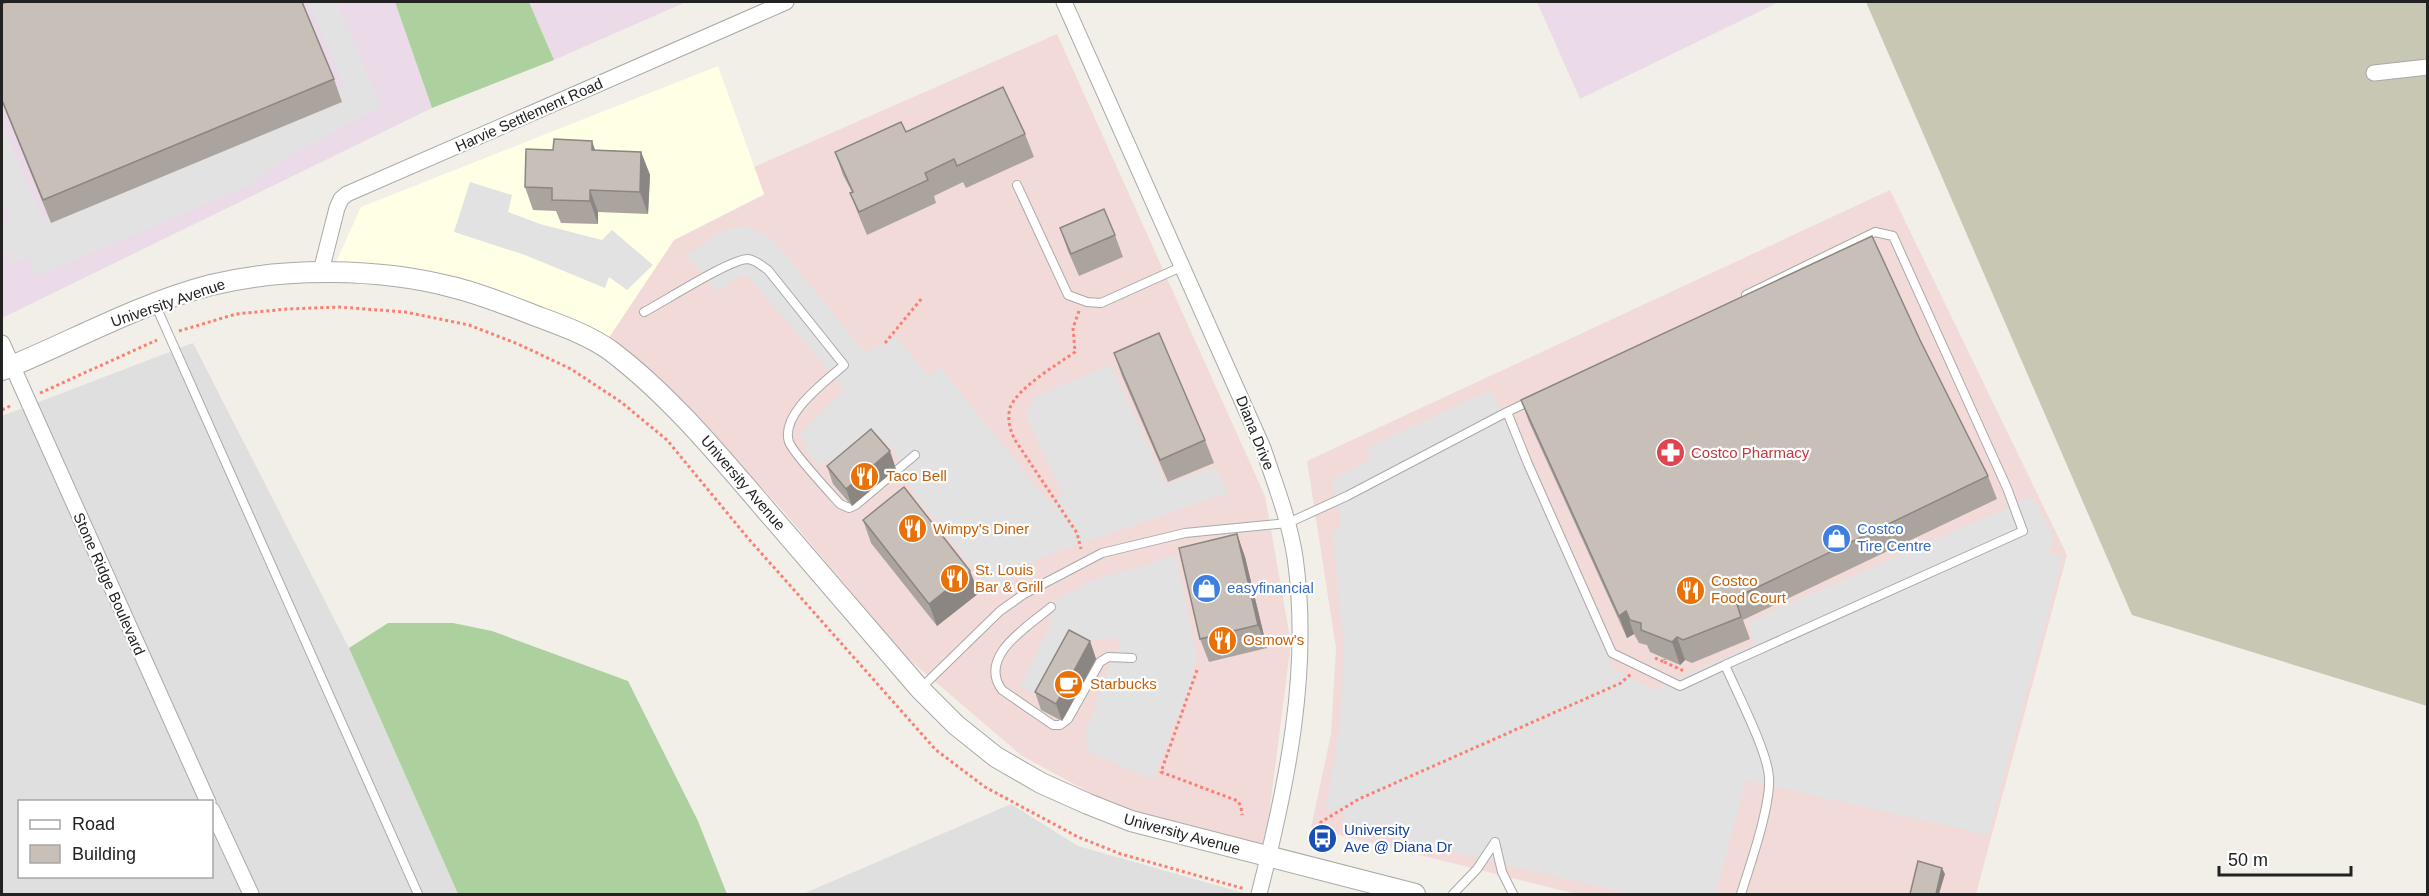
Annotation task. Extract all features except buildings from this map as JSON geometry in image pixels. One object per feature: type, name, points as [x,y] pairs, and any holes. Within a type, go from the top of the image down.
[{"type":"street","name":"Harvie Settlement Road","points":[[321,271],[337,208],[341,199],[347,194],[786,2]]},
{"type":"street","name":"Diana Drive","points":[[1064,2],[1263,448],[1288,523],[1299,591],[1300,662],[1296,719],[1259,894]]},
{"type":"street","points":[[2374,73],[2427,67]]},
{"type":"street","name":"University Avenue","points":[[6,368],[155,304],[209,286],[253,276],[321,271],[417,279],[453,287],[547,320],[608,349],[697,430],[920,689],[956,725],[996,757],[1041,783],[1131,821],[1415,894]]},
{"type":"street","name":"Stone Ridge Boulevard","points":[[2,343],[6,368],[26,399],[208,800]]},
{"type":"street","points":[[213,812],[251,894]]},
{"type":"lane","points":[[1017,185],[1068,295],[1101,303],[1181,267]]},
{"type":"lane","points":[[1507,412],[1612,653],[1680,686],[2023,531],[2007,488],[1893,236],[1875,232],[1738,299]]},
{"type":"lane","points":[[644,312],[727,265],[739,260],[750,259],[768,270],[843,365],[793,415],[789,427],[789,444],[840,504],[849,508],[856,506],[915,455]]},
{"type":"lane","points":[[155,304],[170,333],[418,894]]},
{"type":"lane","points":[[920,689],[1000,611],[1024,594],[1085,562],[1114,550],[1185,533],[1288,523],[1347,496],[1539,397]]},
{"type":"lane","points":[[1051,607],[1007,645],[999,656],[996,674],[1002,690],[1053,725],[1065,722],[1068,718],[1100,662],[1108,657],[1132,658]]},
{"type":"lane","points":[[1725,665],[1764,757],[1769,777],[1763,819],[1742,894]]},
{"type":"lane","points":[[1453,894],[1477,868],[1495,842],[1502,872],[1514,894]]},
{"type":"path","points":[[885,343],[922,298]]},
{"type":"path","points":[[1083,300],[1073,328],[1075,352],[1018,395],[1011,406],[1009,416],[1010,429],[1015,440],[1077,533],[1085,562]]},
{"type":"path","points":[[2,410],[170,333],[236,314],[339,307],[405,312],[469,325],[518,344],[571,369],[621,402],[667,440],[747,537],[936,750],[976,781],[1078,837],[1121,854],[1259,894]]},
{"type":"path","points":[[1317,835],[1321,822],[1359,799],[1621,683],[1629,677],[1641,652],[1664,662],[1665,659]]},
{"type":"path","points":[[1197,669],[1161,772],[1238,801],[1242,807],[1242,815]]},
{"type":"shaded area","points":[[2,2],[395,2],[432,108],[2,318]]},
{"type":"shaded area","points":[[309,2],[336,2],[381,106],[281,160],[254,183],[37,276],[28,257],[12,264],[2,241],[2,225],[11,220],[2,197],[2,125],[43,219],[345,88]]},
{"type":"shaded area","points":[[529,2],[686,2],[554,60]]},
{"type":"shaded area","points":[[1537,2],[1779,2],[1580,99]]},
{"type":"shaded area","points":[[1866,2],[2427,2],[2427,706],[2132,615]]},
{"type":"shaded area","points":[[1057,34],[1265,496],[1291,643],[1265,846],[1155,819],[1098,797],[1022,756],[905,656],[778,505],[656,380],[608,339],[674,240],[764,195],[754,167]]},
{"type":"shaded area","points":[[718,66],[764,194],[674,240],[608,339],[468,283],[336,262],[361,207]]},
{"type":"shaded area","points":[[470,182],[512,195],[508,212],[540,224],[602,240],[612,230],[653,265],[627,290],[609,277],[605,288],[525,255],[454,232]]},
{"type":"shaded area","points":[[1890,190],[2067,555],[1976,894],[1576,894],[1311,828],[1331,734],[1336,648],[1307,461]]},
{"type":"shaded area","points":[[747,226],[764,234],[777,244],[866,354],[895,335],[928,376],[940,367],[1049,502],[1063,494],[1025,415],[1034,397],[1111,364],[1166,484],[1216,467],[1228,493],[1039,558],[994,595],[914,494],[896,453],[879,435],[837,472],[826,459],[819,466],[804,448],[808,445],[799,435],[844,389],[749,277],[742,275],[718,292],[687,255],[725,229]]},
{"type":"shaded area","points":[[193,343],[349,648],[458,894],[2,894],[2,416]]},
{"type":"shaded area","points":[[1490,390],[1497,401],[1613,669],[1654,690],[1755,643],[1748,622],[2032,497],[2053,533],[2050,553],[2063,557],[1988,835],[1746,780],[1716,894],[1630,894],[1342,826],[1345,814],[1326,809],[1340,725],[1344,647],[1332,530],[1340,529],[1341,518],[1331,479],[1371,459],[1367,448]]},
{"type":"shaded area","points":[[1176,555],[1197,656],[1189,688],[1153,780],[1090,753],[1085,735],[1109,666],[1121,645],[1119,638],[1090,640],[1070,637],[1039,697],[1020,686],[1049,627],[1053,601],[1092,581]]},
{"type":"shaded area","points":[[1011,804],[1078,846],[1247,894],[803,894]]},
{"type":"green space","points":[[395,2],[529,2],[554,60],[432,108]]},
{"type":"green space","points":[[388,623],[453,623],[492,631],[628,681],[698,821],[727,894],[458,894],[349,648]]},
{"type":"place","name":"Costco Pharmacy","points":[[1670,453]]},
{"type":"place","name":"Taco Bell","points":[[865,476]]},
{"type":"place","name":"Wimpy's Diner","points":[[912,529]]},
{"type":"place","name":"Costco Tire Centre","points":[[1836,538]]},
{"type":"place","name":"St. Louis Bar & Grill","points":[[954,579]]},
{"type":"place","name":"easyfinancial","points":[[1206,588]]},
{"type":"place","name":"Costco Food Court","points":[[1690,590]]},
{"type":"place","name":"Osmow's","points":[[1222,640]]},
{"type":"place","name":"Starbucks","points":[[1069,684]]},
{"type":"place","name":"University Ave @ Diana Dr","points":[[1323,839]]}]
